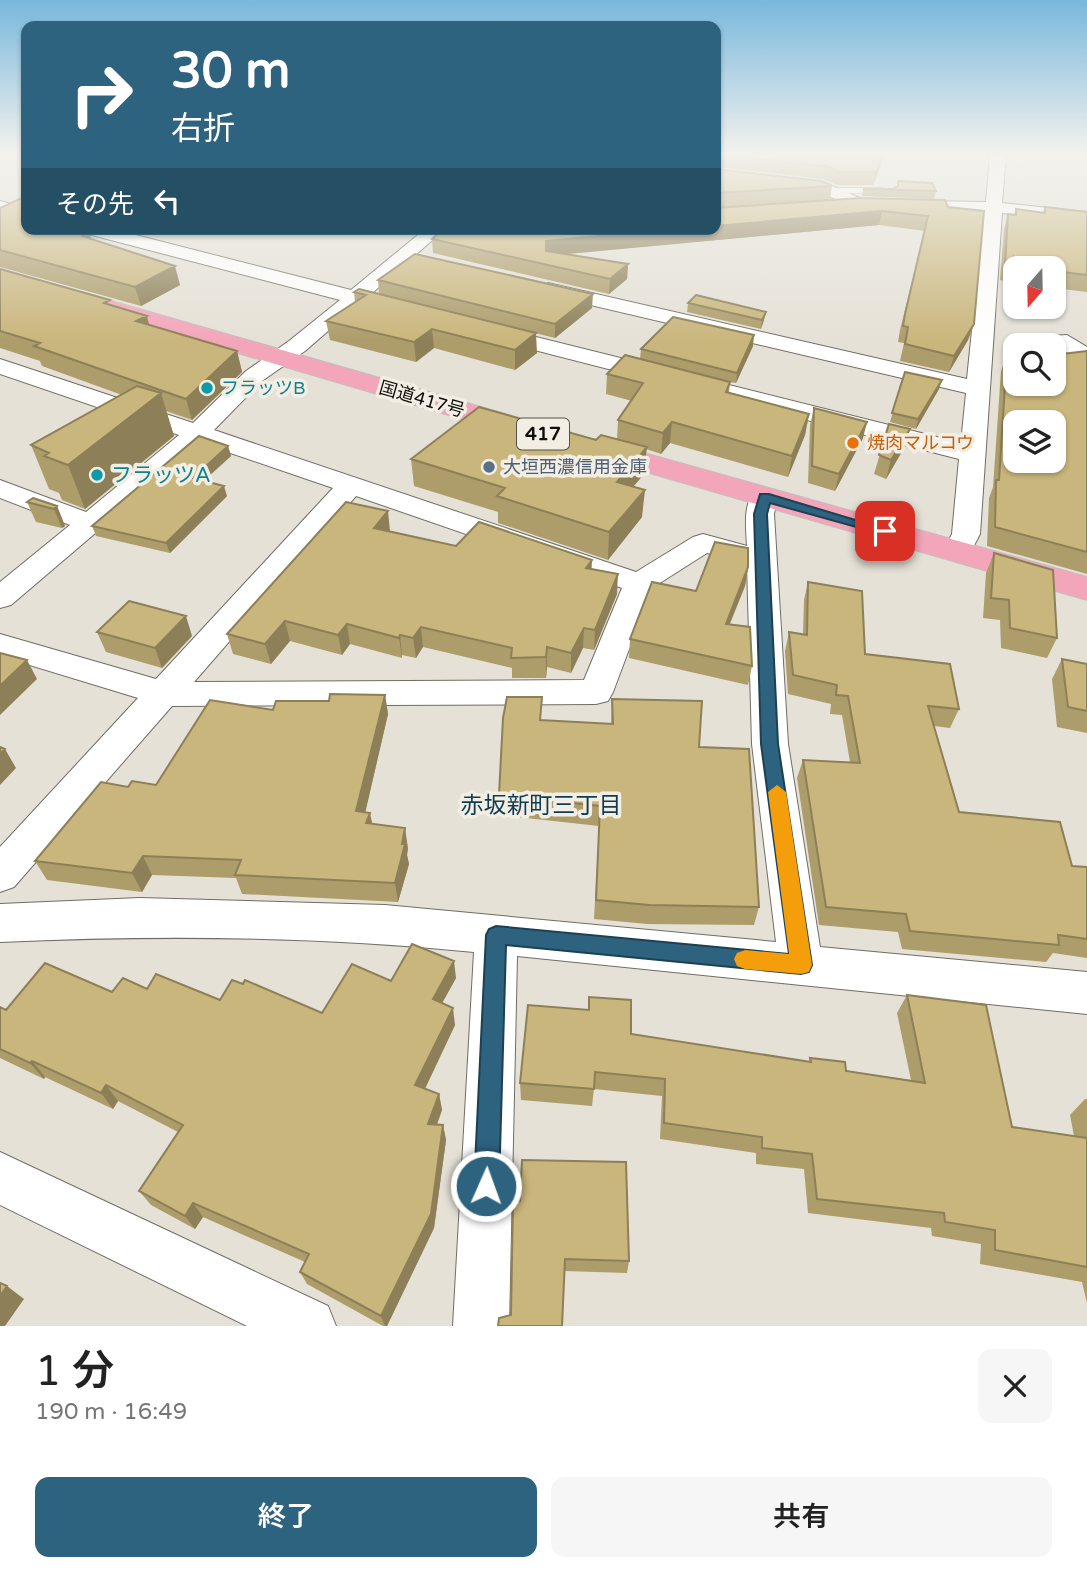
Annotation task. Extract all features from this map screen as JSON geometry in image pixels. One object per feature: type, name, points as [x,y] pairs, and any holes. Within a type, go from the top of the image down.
[{"type":"highway","name":"国道417号","points":[[0,276],[1087,589]]},
{"type":"street","points":[[958,551],[967,534],[994,217]]},
{"type":"street","points":[[113,235],[423,315]]},
{"type":"street","points":[[0,598],[198,432],[254,376],[281,358],[429,235]]},
{"type":"street","points":[[405,256],[429,261]]},
{"type":"street","points":[[523,283],[980,388]]},
{"type":"street","points":[[477,328],[972,454]]},
{"type":"street","points":[[1066,342],[1087,358]]},
{"type":"street","points":[[982,347],[1003,346]]},
{"type":"street","points":[[0,366],[639,583]]},
{"type":"street","points":[[0,875],[351,485]]},
{"type":"street","points":[[0,488],[90,523]]},
{"type":"street","points":[[765,497],[760,514],[770,744],[801,965]]},
{"type":"street","points":[[0,645],[165,694],[596,691],[639,583],[703,543],[762,559]]},
{"type":"street","points":[[0,923],[140,916],[385,924],[1087,993]]},
{"type":"street","points":[[481,1326],[496,935]]},
{"type":"street","points":[[0,1178],[307,1326]]},
{"type":"building","points":[[0,217],[21,217],[21,235],[82,235],[175,266],[135,287],[0,250]]},
{"type":"building","points":[[721,217],[817,217],[721,226]]},
{"type":"building","points":[[928,217],[983,217],[974,324],[954,356],[905,344],[908,327],[903,326]]},
{"type":"building","points":[[1008,217],[1087,217],[1087,275],[1066,272],[1066,256],[1006,256]]},
{"type":"building","points":[[436,235],[611,235],[546,241],[546,251],[628,264],[610,279],[432,239]]},
{"type":"building","points":[[415,254],[593,294],[555,324],[378,280]]},
{"type":"building","points":[[0,269],[110,300],[104,303],[147,316],[136,321],[237,351],[186,399],[34,346],[40,343],[0,331]]},
{"type":"building","points":[[359,289],[536,333],[515,350],[432,329],[414,342],[326,321],[366,295],[354,292]]},
{"type":"building","points":[[696,295],[766,312],[762,320],[688,303]]},
{"type":"building","points":[[673,317],[754,335],[737,373],[641,349]]},
{"type":"building","points":[[1087,351],[1087,552],[995,527],[996,480],[999,480],[1003,417],[1003,473],[1066,473],[1066,410],[1003,410],[1004,396],[1066,396],[1066,354]]},
{"type":"building","points":[[625,355],[730,382],[726,392],[809,414],[792,456],[672,422],[663,433],[618,420],[643,383],[607,374]]},
{"type":"building","points":[[905,372],[942,380],[918,419],[892,413]]},
{"type":"building","points":[[137,386],[161,393],[68,465],[44,456],[49,453],[31,445]]},
{"type":"building","points":[[479,407],[596,440],[601,435],[647,447],[617,482],[645,490],[609,532],[497,496],[505,488],[411,459]]},
{"type":"building","points":[[814,408],[867,422],[839,474],[812,466]]},
{"type":"building","points":[[889,424],[910,429],[891,460],[879,455]]},
{"type":"building","points":[[199,436],[228,446],[193,478],[224,486],[166,543],[92,526]]},
{"type":"building","points":[[33,498],[57,506],[54,509],[27,502]]},
{"type":"building","points":[[346,502],[388,511],[374,528],[456,546],[479,522],[592,560],[586,568],[618,574],[595,630],[584,628],[571,653],[547,647],[546,657],[511,658],[512,648],[421,627],[413,638],[400,635],[399,638],[347,624],[338,635],[285,621],[265,644],[227,634]]},
{"type":"building","points":[[715,542],[748,548],[748,567],[726,624],[750,627],[752,666],[630,639],[652,582],[696,591]]},
{"type":"building","points":[[994,553],[1053,570],[1057,638],[1010,628],[1009,600],[991,598]]},
{"type":"building","points":[[808,582],[862,591],[865,654],[950,664],[959,709],[928,706],[959,812],[1060,822],[1072,866],[1087,867],[1087,939],[1058,935],[1059,945],[910,931],[906,914],[826,907],[803,760],[860,763],[848,696],[836,695],[837,685],[793,675],[789,632],[807,635]]},
{"type":"building","points":[[129,601],[186,616],[155,648],[97,632]]},
{"type":"building","points":[[0,653],[27,660],[0,686]]},
{"type":"building","points":[[1062,659],[1087,664],[1087,711],[1068,707]]},
{"type":"building","points":[[330,694],[385,695],[356,811],[370,813],[366,823],[405,828],[402,844],[405,844],[395,883],[235,875],[241,860],[143,856],[132,873],[35,861],[101,782],[128,787],[132,781],[156,785],[210,700],[273,710],[276,701],[329,701]]},
{"type":"building","points":[[507,697],[542,697],[540,720],[613,724],[612,699],[702,701],[699,747],[749,749],[759,907],[649,905],[596,900],[600,806],[499,795],[503,718]]},
{"type":"building","points":[[412,944],[454,961],[433,999],[453,1008],[415,1085],[439,1094],[428,1124],[443,1125],[431,1214],[381,1316],[300,1272],[309,1254],[193,1203],[185,1216],[139,1191],[183,1125],[106,1085],[101,1093],[0,1049],[0,1007],[6,1010],[45,963],[112,992],[123,978],[147,989],[156,974],[220,1000],[232,980],[243,984],[245,980],[322,1013],[352,964],[391,981]]},
{"type":"building","points":[[907,995],[986,1005],[1012,1127],[1087,1138],[1087,1267],[995,1250],[995,1230],[945,1222],[944,1213],[817,1199],[812,1154],[762,1148],[762,1137],[664,1123],[665,1079],[595,1072],[594,1089],[520,1083],[528,1005],[589,1010],[589,997],[631,1000],[631,1034],[811,1062],[810,1058],[845,1062],[846,1071],[925,1083]]},
{"type":"building","points":[[522,1160],[626,1162],[629,1261],[565,1259],[562,1326],[498,1326],[499,1318],[511,1315],[513,1201],[520,1201]]},
{"type":"building","points":[[0,1283],[7,1286],[0,1296]]},
{"type":"slow traffic","points":[[745,959],[801,965],[777,792]]},
{"type":"place","name":"フラッツB","points":[[207,388]]},
{"type":"place","name":"焼肉マルコウ","points":[[853,443]]},
{"type":"place","name":"大垣西濃信用金庫","points":[[489,467]]},
{"type":"place","name":"フラッツA","points":[[97,475]]},
{"type":"district","name":"赤坂新町三丁目","points":[[541,806]]},
{"type":"route","points":[[486,1186],[496,935],[801,965],[770,744],[760,514],[765,497],[885,531]]}]
